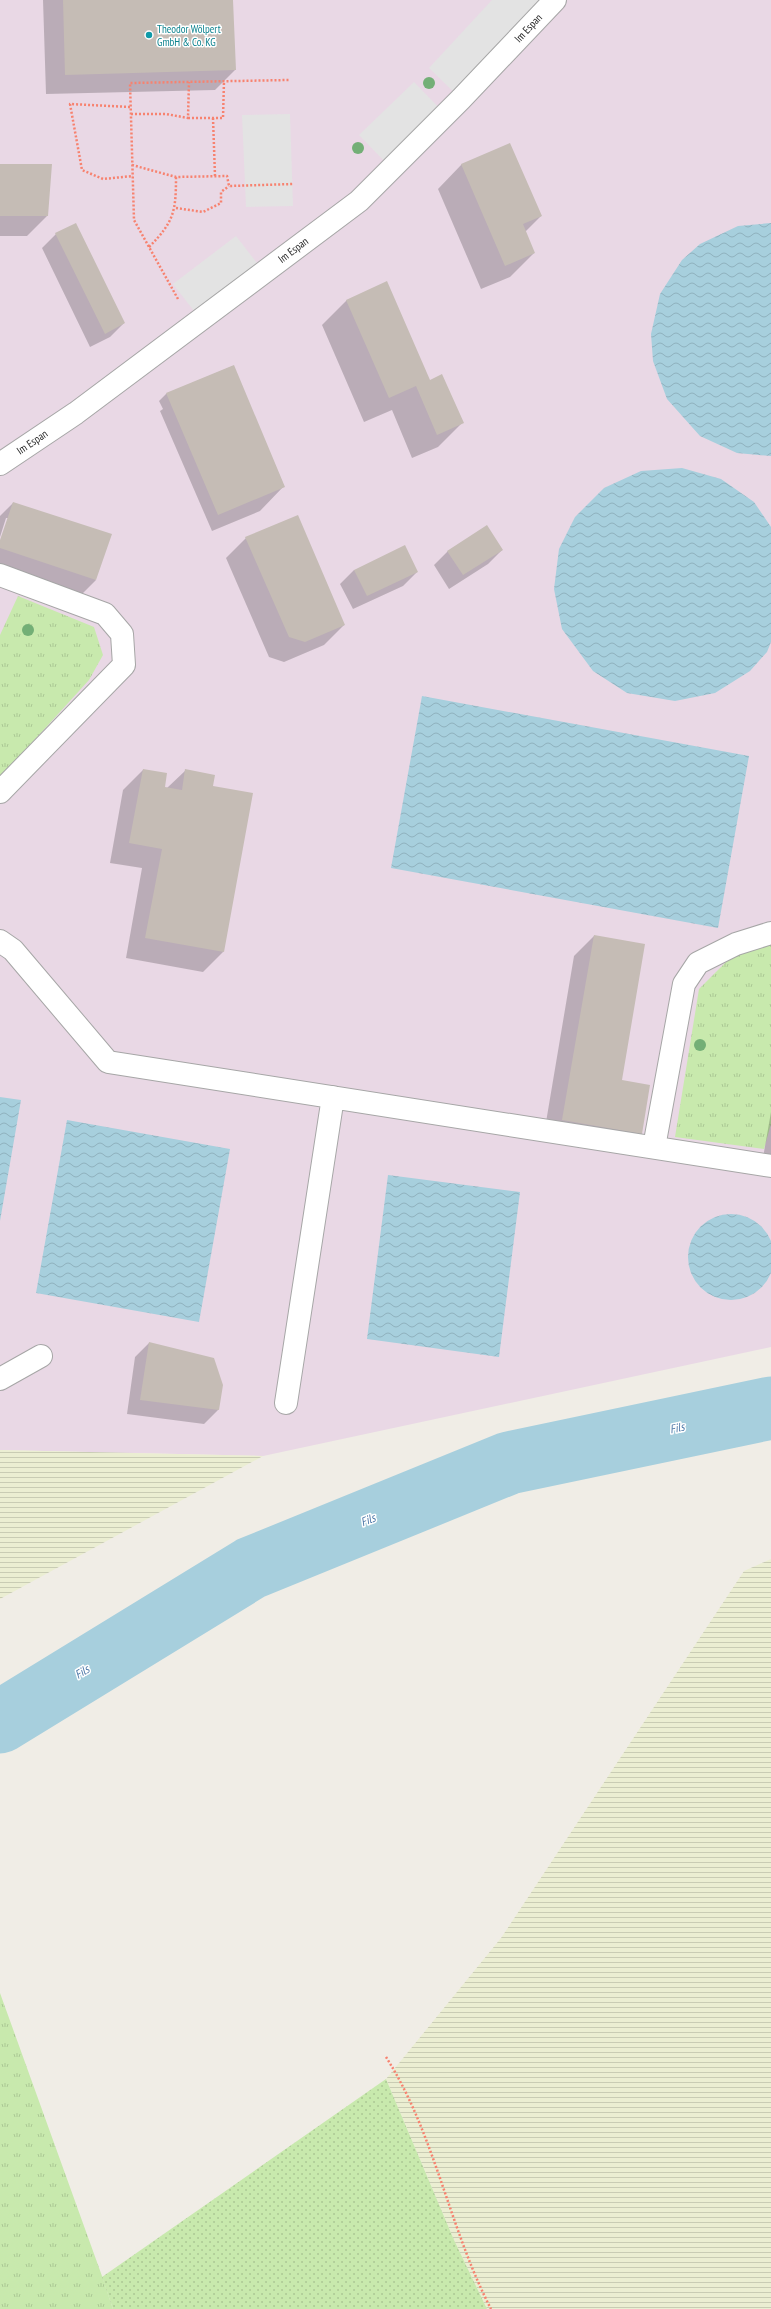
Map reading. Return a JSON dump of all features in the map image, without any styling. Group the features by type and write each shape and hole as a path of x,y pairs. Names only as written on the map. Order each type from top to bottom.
{"street":[{"name":"Im Espan","path":"0,464 76,413 360,201 461,99 554,0"},
{"path":"0,575 105,614 122,634 124,665 0,792"},
{"path":"654,1147 684,984 698,963 736,944 771,933"},
{"path":"4,950 108,1062 771,1166"},
{"path":"286,1403 334,1097"},
{"path":"0,1379 41,1356"}],"path":[{"path":"192,326 134,220 130,83 289,80"},
{"path":"131,114 166,114 188,118 223,118 224,81"},
{"path":"188,118 189,82"},
{"path":"130,107 70,104 82,170 103,179 133,176"},
{"path":"213,118 214,176"},
{"path":"132,166 176,177 227,176 229,186"},
{"path":"149,247 164,232 176,208 176,177"},
{"path":"176,208 203,212 220,203 221,192 229,186 292,184"},
{"path":"386,2057 404,2085 480,2288 491,2309"}],"shaded area":[{"path":"0,0 771,0 771,1347 263,1456 0,1450"},
{"path":"492,0 555,0 461,99 429,68"},
{"path":"414,82 446,115 392,169 359,135"},
{"path":"290,114 293,206 246,207 242,115"},
{"path":"236,236 264,272 201,320 173,284"}],"green space":[{"path":"18,596 94,627 103,655 89,680 0,778 0,635"},
{"path":"771,943 771,1124 764,1149 675,1137 699,989 731,957"},
{"path":"0,1450 263,1456 0,1599"},
{"path":"771,1559 771,2309 487,2309 454,2240 386,2079 501,1938 744,1571"},
{"path":"0,1993 102,2276 113,2309 0,2309"},
{"path":"386,2079 454,2240 487,2309 113,2309 102,2277"}],"water":[{"path":"771,223 771,456 737,453 700,436 667,399 653,361 651,334 660,294 682,260 700,244 738,226"},
{"path":"682,468 721,479 754,502 771,527 771,642 767,652 750,671 715,693 675,701 627,693 593,671 562,629 554,589 559,549 575,517 604,488 641,471"},
{"path":"422,696 749,756 718,928 391,868"},
{"path":"0,1097 21,1100 0,1221"},
{"path":"67,1120 230,1149 199,1322 36,1293"},
{"path":"388,1175 520,1192 499,1357 367,1339"},
{"path":"731,1214 748,1217 762,1226 771,1240 774,1257 771,1274 762,1288 748,1297 731,1300 714,1297 700,1288 691,1274 688,1257 691,1240 700,1226 714,1217"}],"building":[{"name":"Theodor Wölpert GmbH & Co. KG","path":"63,0 233,0 236,70 65,75"},
{"path":"510,143 542,216 523,224 535,253 505,266 461,164"},
{"path":"0,164 52,164 48,216 0,216"},
{"path":"76,223 125,323 105,334 55,233"},
{"path":"387,281 430,380 442,374 464,423 437,435 416,386 389,398 346,300"},
{"path":"234,365 285,487 218,515 166,393"},
{"path":"13,502 112,534 96,580 0,548 0,540"},
{"path":"298,515 345,625 305,642 289,637 245,537"},
{"path":"487,525 503,550 463,575 447,551"},
{"path":"405,545 418,572 367,596 354,570"},
{"path":"143,769 167,773 165,787 182,790 185,769 215,775 213,786 253,793 224,952 145,938 162,849 129,843"},
{"path":"594,935 645,944 622,1080 650,1085 642,1134 562,1120"},
{"path":"149,1342 214,1358 223,1385 219,1410 140,1400"}],"waterway":[{"name":"Fils","path":"0,1722 251,1568 509,1463 771,1408"}],"place":[{"name":"Theodor Wölpert GmbH & Co. KG","path":"149,35"}]}
